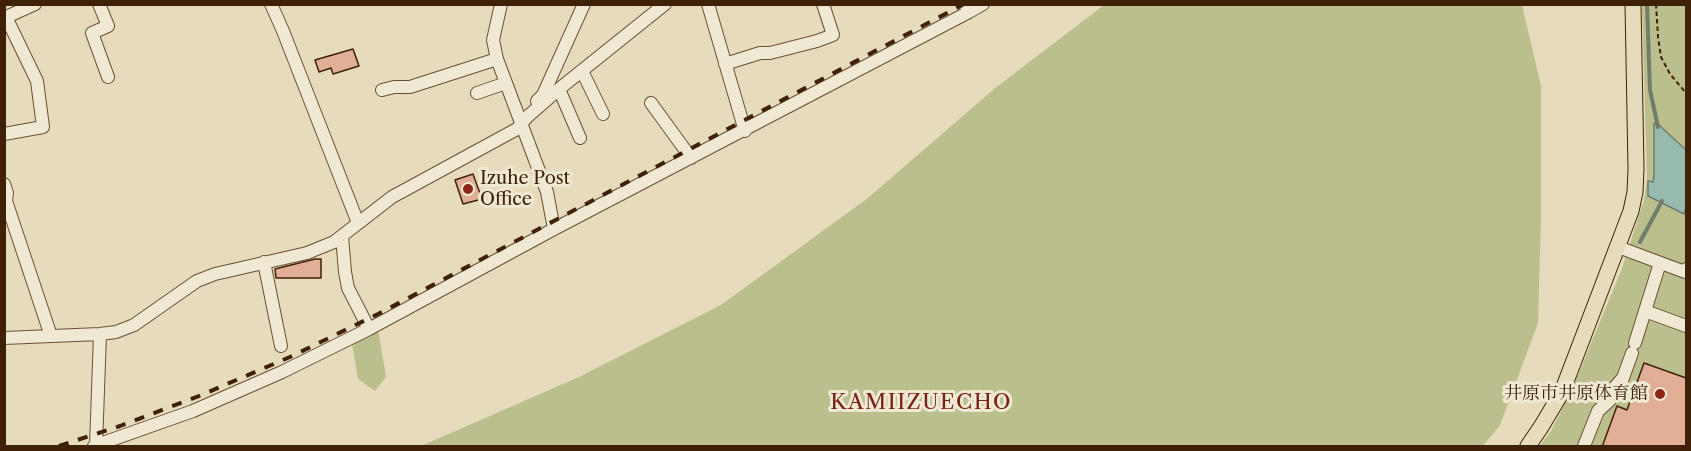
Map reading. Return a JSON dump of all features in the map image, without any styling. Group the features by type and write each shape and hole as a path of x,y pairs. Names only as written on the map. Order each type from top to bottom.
{"main road":[{"path":"1528,447 1562,392 1624,249 1635,192 1636,169 1633,4"}],"street":[{"path":"4,134 43,127 37,81 5,18 35,4"},
{"path":"99,4 108,26 92,33 108,77"},
{"path":"271,4 358,223"},
{"path":"501,4 493,40 497,59 547,192 554,229"},
{"path":"522,123 526,110 543,95 584,4"},
{"path":"4,338 116,332 134,325 190,286 214,274 322,248 342,236 392,197 517,129 559,89 664,4"},
{"path":"708,4 745,130"},
{"path":"725,64 833,35 822,4"},
{"path":"99,334 95,446 193,411 282,372 369,329 554,229 745,130 967,8 983,4"},
{"path":"382,90 410,87 497,59"},
{"path":"582,70 603,114"},
{"path":"477,93 506,83"},
{"path":"559,89 580,138"},
{"path":"651,103 692,158"},
{"path":"4,184 7,193 5,201 51,336"},
{"path":"342,236 348,288 369,329"},
{"path":"1624,249 1685,272 1686,269"},
{"path":"1584,447 1598,411 1610,400 1615,387 1623,378 1646,311 1654,261"},
{"path":"264,262 281,346"},
{"path":"1646,311 1686,326"}],"path":[{"path":"1656,4 1661,57 1670,74 1686,93"}],"green space":[{"path":"1104,5 1522,5 1541,86 1538,323 1500,425 1483,446 421,446 579,377 721,305 868,198 994,89"},
{"path":"1642,5 1686,5 1686,446 1540,446 1551,431 1570,394 1621,271 1644,200 1647,179"},
{"path":"378,329 386,377 375,391 358,379 352,343"}],"water":[{"path":"1654,123 1686,150 1686,208 1684,214 1648,196 1648,181 1653,182 1654,176"}],"building":[{"path":"353,49 359,66 333,74 331,68 319,72 315,60"},
{"path":"473,174 482,199 463,204 455,180"},
{"path":"321,259 321,278 276,278 275,269"},
{"name":"井原市井原体育館","path":"1644,363 1686,378 1686,447 1602,447 1617,406 1627,410"}],"waterway":[{"path":"1647,4 1650,90 1658,127"},
{"path":"1640,242 1662,201"}],"railway":[{"path":"59,446 199,396 290,357 378,314 964,4"}],"place":[{"name":"Izuhe Post Office","path":"468,189"},
{"name":"井原市井原体育館","path":"1660,394"}],"district":[{"name":"KAMIIZUECHO","path":"921,403"}]}
